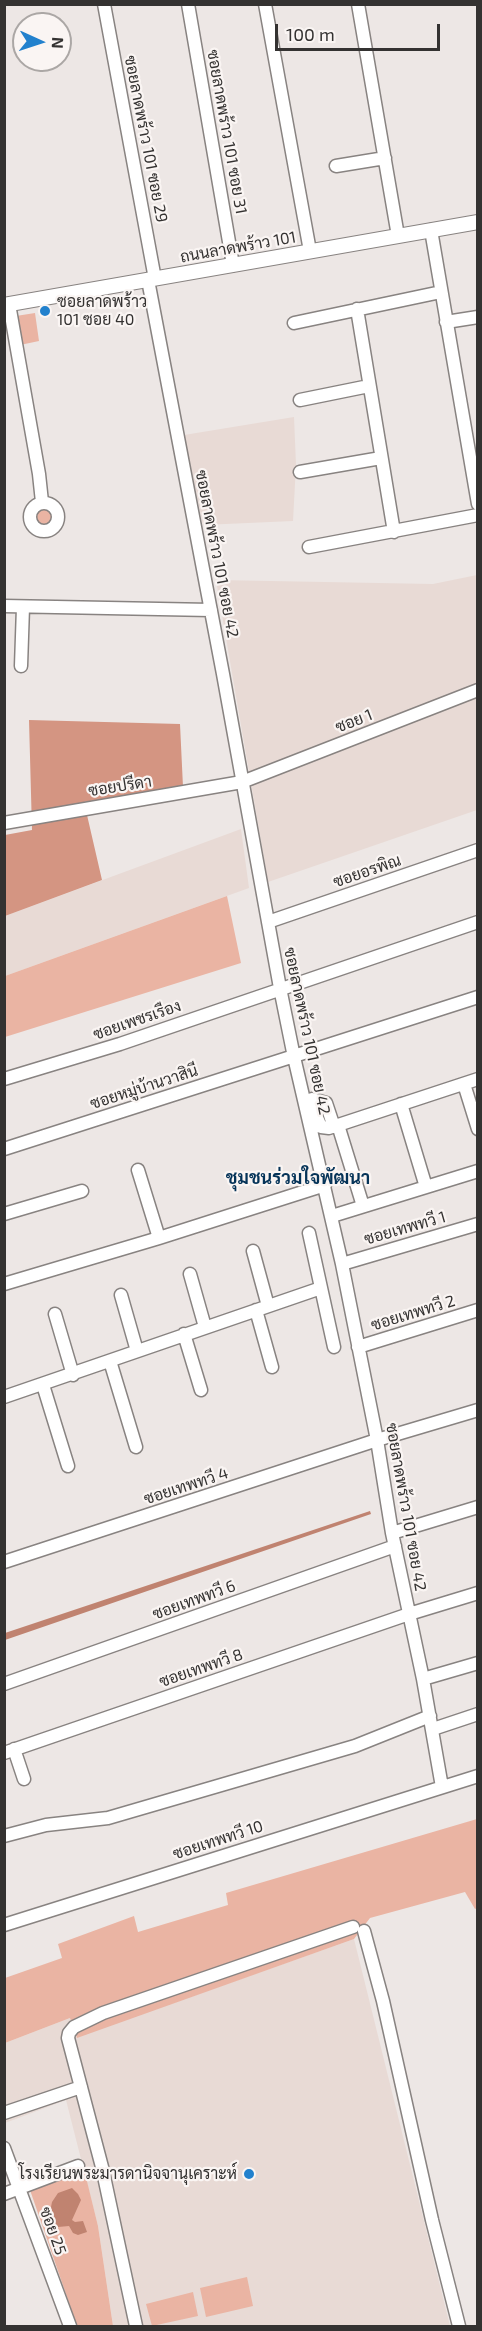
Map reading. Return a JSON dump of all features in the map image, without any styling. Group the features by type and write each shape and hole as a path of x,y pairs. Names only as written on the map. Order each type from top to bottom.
{"street":[{"name":"ซอยลาดพร้าว 101 ซอย 29","path":"104,4 152,279"},
{"name":"ซอยลาดพร้าว 101 ซอย 31","path":"188,4 233,265"},
{"path":"265,4 310,251"},
{"path":"358,4 398,236"},
{"path":"336,166 385,158"},
{"name":"ถนนลาดพร้าว 101","path":"7,305 477,222"},
{"path":"431,230 477,504"},
{"name":"ซอยลาดพร้าว 101 ซอย 42","path":"152,279 280,988 342,1264 377,1440 392,1533 433,1730 442,1787"},
{"path":"294,322 441,292"},
{"path":"7,305 42,502"},
{"path":"357,309 394,532"},
{"path":"446,322 477,317"},
{"path":"300,400 369,386"},
{"path":"300,472 381,458"},
{"path":"309,548 477,516"},
{"path":"4,606 211,610"},
{"path":"21,666 23,607"},
{"name":"ซอย 1","path":"242,782 477,690"},
{"name":"ซอยปรีดา","path":"4,823 242,782"},
{"name":"ซอยอรพิณ","path":"268,922 477,850"},
{"name":"ซอยเพชรเรือง","path":"4,1079 120,1044 477,922"},
{"name":"ซอยหมู่บ้านวาสินี","path":"4,1149 477,997"},
{"path":"306,1107 314,1111 322,1128 336,1126 477,1079"},
{"path":"464,1084 477,1129"},
{"path":"401,1104 426,1187"},
{"path":"336,1126 363,1206"},
{"path":"138,1170 159,1238"},
{"path":"332,1216 477,1171"},
{"path":"4,1284 325,1185"},
{"path":"4,1214 82,1191"},
{"name":"ซอยเทพทวี 1","path":"342,1264 477,1224"},
{"path":"309,1233 334,1347"},
{"path":"254,1251 272,1367"},
{"path":"190,1274 205,1327"},
{"path":"5,1396 73,1375 184,1334 321,1288"},
{"path":"121,1295 137,1351"},
{"name":"ซอยเทพทวี 2","path":"358,1347 477,1310"},
{"path":"55,1314 73,1375"},
{"path":"184,1334 201,1390"},
{"path":"110,1361 136,1447"},
{"path":"43,1385 68,1466"},
{"name":"ซอยเทพทวี 4","path":"4,1562 377,1440 477,1410"},
{"path":"392,1533 477,1507"},
{"name":"ซอยเทพทวี 6","path":"4,1684 395,1546"},
{"name":"ซอยเทพทวี 8","path":"9,1751 409,1614 477,1593"},
{"path":"423,1679 477,1663"},
{"path":"433,1730 477,1714"},
{"path":"4,1836 46,1825 108,1818 355,1746 430,1716"},
{"path":"9,1751 24,1779"},
{"name":"ซอยเทพทวี 10","path":"4,1925 477,1776"},
{"path":"136,2326 102,2167 68,2038 74,2027 103,2013 358,1929 383,2001 432,2220 459,2326"},
{"path":"4,2113 81,2087"},
{"name":"ซอย 25","path":"4,2148 70,2326"},
{"path":"4,2194 78,2166"}],"shaded area":[{"path":"35,313 39,341 20,345 16,316"},
{"path":"294,417 296,465 293,521 203,525 184,435"},
{"path":"44,508 50,511 53,517 50,523 44,526 38,523 35,517 38,511"},
{"path":"477,575 477,810 268,882 216,580 433,584"},
{"path":"29,720 180,724 183,787 84,802 102,880 5,916 5,835 32,830"},
{"path":"241,829 249,888 5,976 5,916"},
{"path":"227,896 241,963 5,1037 5,976"},
{"path":"370,1511 371,1514 5,1640 5,1633"},
{"path":"477,1819 477,1908 475,1909 465,1892 370,1918 354,1939 77,2038 70,2018 5,2043 5,1978 62,1958 58,1944 134,1916 138,1932 228,1905 226,1893"},
{"name":"โรงเรียนพระมารดานิจจานุเคราะห์","path":"354,1939 450,2326 113,2326 98,2226 66,2100 5,2123 5,2043 70,2018 77,2037"},
{"path":"84,2169 98,2226 113,2326 77,2326 30,2190"},
{"path":"72,2188 81,2200 72,2220 83,2221 87,2232 78,2235 73,2233 69,2226 58,2227 52,2220 50,2212 52,2202 58,2193"},
{"path":"247,2277 253,2306 206,2317 200,2288"},
{"path":"193,2292 198,2316 152,2326 146,2304"}],"place":[{"name":"ซอยลาดพร้าว 101 ซอย 40","path":"45,311"},
{"name":"โรงเรียนพระมารดานิจจานุเคราะห์","path":"249,2174"}],"district":[{"name":"ชุมชนร่วมใจพัฒนา","path":"298,1178"}]}
